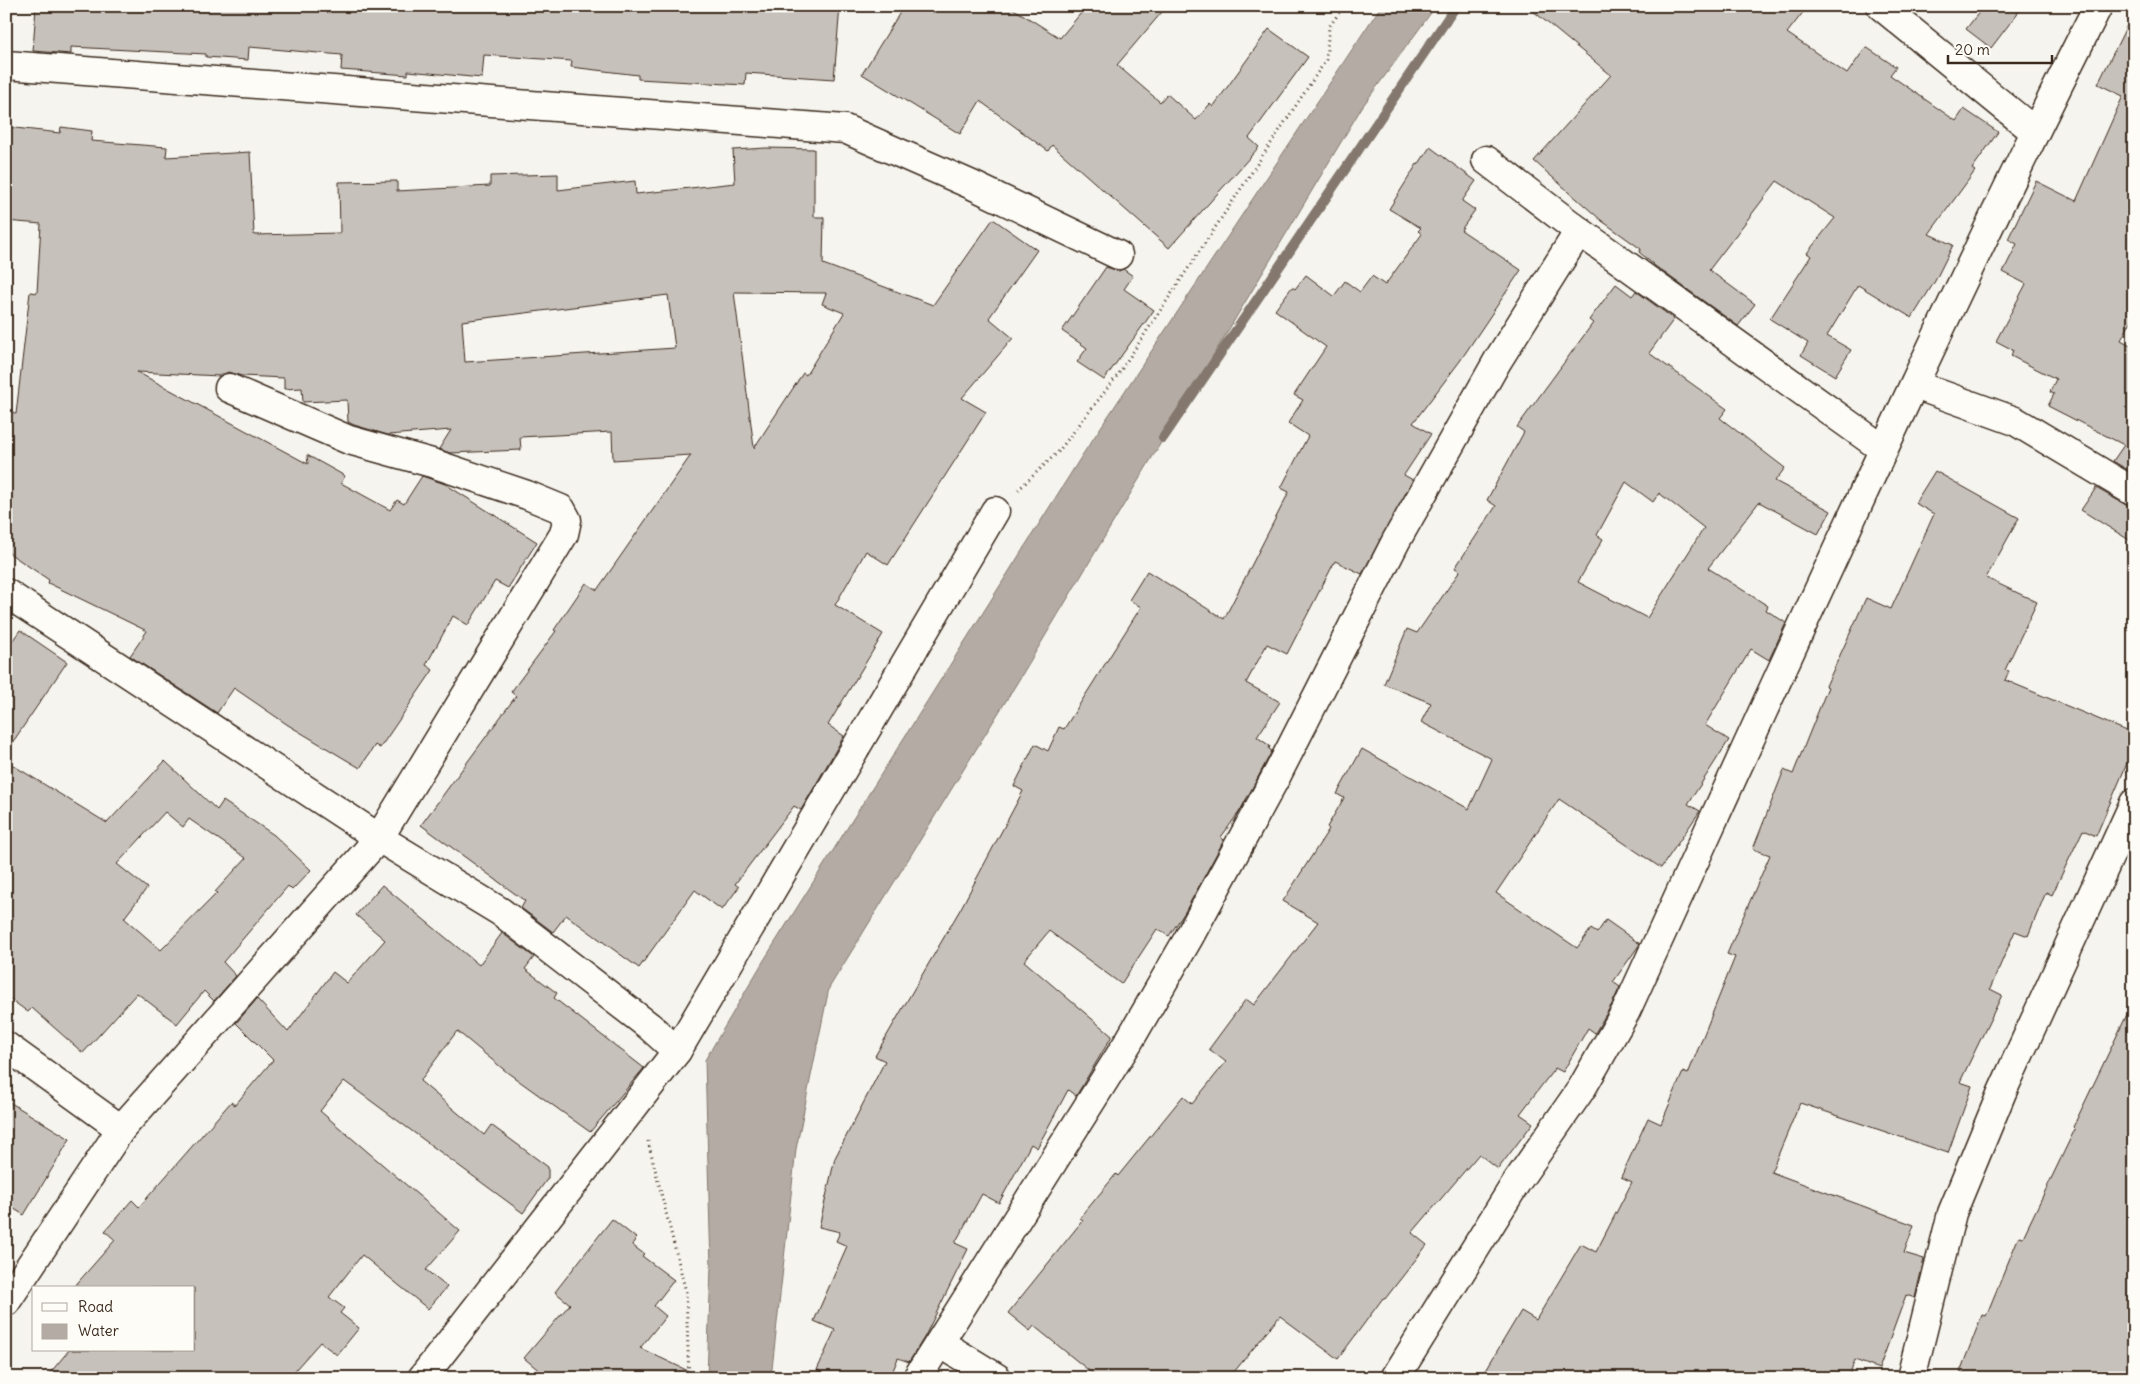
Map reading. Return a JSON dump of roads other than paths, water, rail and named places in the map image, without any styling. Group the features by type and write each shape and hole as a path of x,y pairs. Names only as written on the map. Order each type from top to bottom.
{"street":[{"path":"1881,6 2034,131"},
{"path":"1395,1378 1516,1183 1582,1088 1626,1011 1883,449 2034,131 2098,6"},
{"path":"6,65 845,129 972,185 1118,255"},
{"path":"1486,160 1579,231 1883,449"},
{"path":"917,1378 1124,1049 1159,990 1278,772 1396,541 1498,360 1579,231"},
{"path":"1915,385 2015,421 2134,492"},
{"path":"6,1302 121,1129 379,838 564,534 567,520 561,508 432,463 349,440 229,388"},
{"path":"422,1378 677,1051 995,511"},
{"path":"6,593 379,838 501,912 648,1026 677,1051"},
{"path":"1910,1378 1952,1212 2006,1083 2134,803"},
{"path":"6,1046 121,1129"},
{"path":"940,1343 997,1378"}],"water":[{"path":"1381,6 1436,6 1362,107 1020,678 829,988 796,1149 771,1378 707,1378 711,1266 705,1060 764,960 1083,454"}],"waterway":[{"path":"1163,438 1456,6"}]}
